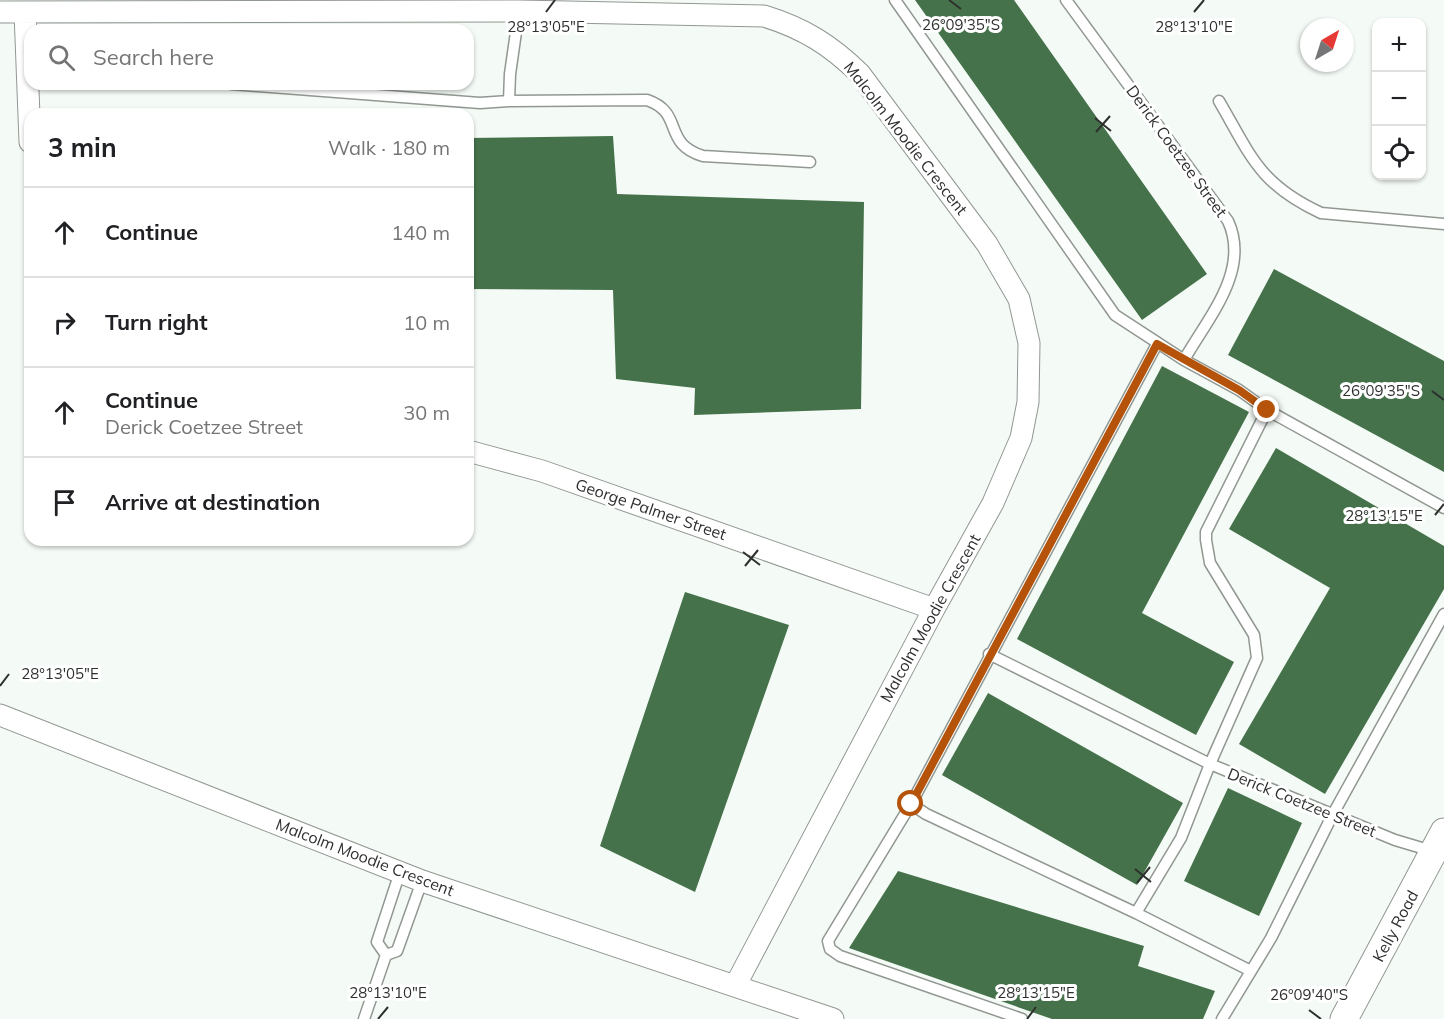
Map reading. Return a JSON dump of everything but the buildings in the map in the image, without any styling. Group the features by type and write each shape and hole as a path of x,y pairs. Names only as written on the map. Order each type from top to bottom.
{"street":[{"name":"Malcolm Moodie Crescent","path":"0,12 519,5 764,16 793,25 837,52 860,74 987,244 1024,314 1030,356 1028,402 1021,438 1011,467 735,986"},
{"path":"25,12 25,24"},
{"path":"28,90 29,108"},
{"name":"George Palmer Street","path":"474,453 542,471 934,609"},
{"name":"Malcolm Moodie Crescent","path":"0,715 422,881 832,1019"},
{"name":"Kelly Road","path":"1344,1019 1441,846"}],"lane":[{"path":"895,0 1115,315 1157,344 1239,390 1267,410 1444,508"},
{"name":"Derick Coetzee Street","path":"1066,0 1222,213 1233,233 1234,258 1228,284 1184,360"},
{"path":"509,101 510,74 519,5"},
{"path":"310,90 480,103 647,100 659,104 669,115 679,143 690,152 703,156 810,162"},
{"path":"1219,101 1257,167 1269,182 1304,205 1321,213 1444,224"},
{"path":"1022,1019 840,956 830,949 828,941 911,804 989,654 1157,344"},
{"name":"Derick Coetzee Street","path":"1267,410 1206,532 1210,563 1246,620 1257,649 1257,658 1210,764 1395,840 1441,846"},
{"path":"1222,1019 1271,938 1333,814 1444,614"},
{"path":"989,654 1210,764 1181,838 1136,913"},
{"path":"911,804 926,814 1136,913 1251,971"},
{"path":"386,955 377,942 400,872"},
{"path":"386,955 397,951 422,881"},
{"path":"364,1019 386,955"}],"route":[{"path":"911,804 989,654 1157,344 1239,390 1267,410"}]}
